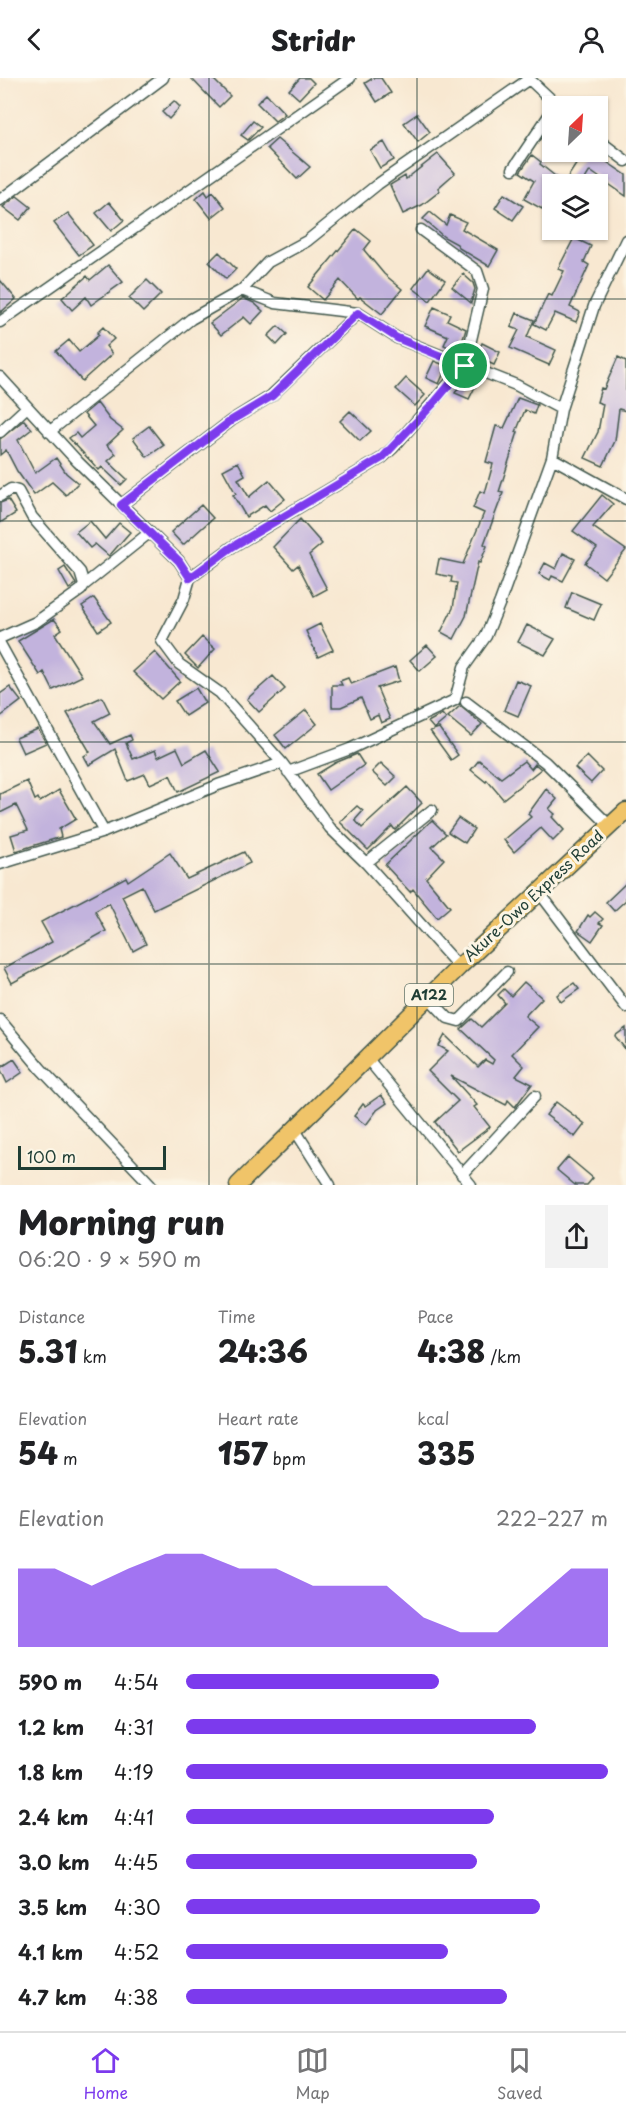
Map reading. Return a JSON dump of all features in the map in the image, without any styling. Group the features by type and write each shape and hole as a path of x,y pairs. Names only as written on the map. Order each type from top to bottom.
{"highway":[{"name":"Akure-Owo Express Road","path":"238,1185 459,967 626,811"}],"street":[{"path":"0,200 164,78"},
{"path":"0,322 350,78"},
{"path":"49,432 191,319 242,290 268,262 307,241 378,184 529,79 545,96"},
{"path":"513,169 542,126"},
{"path":"608,147 626,161"},
{"path":"421,230 477,271 483,280 483,289 465,366 382,458 232,547 190,578 184,599 162,641 179,664 220,693 285,768 330,828 366,863 459,967"},
{"path":"0,864 104,832 218,785 350,749 455,700 464,667 486,636 500,602 552,458 561,409 594,306 626,240"},
{"path":"242,290 275,303 358,313 397,338 516,385 561,409"},
{"path":"121,505 232,420 272,396 358,313"},
{"path":"0,377 49,432 179,561 190,578"},
{"path":"0,432 27,407"},
{"path":"552,458 626,499"},
{"path":"0,496 11,489 18,491 32,517 80,572 84,585"},
{"path":"0,638 36,622 81,590 84,585 149,533"},
{"path":"0,644 104,832"},
{"path":"466,702 545,762 610,826"},
{"path":"366,863 432,810"},
{"path":"539,892 626,1007"},
{"path":"428,997 448,1018 459,1021 507,972"},
{"path":"0,1020 41,1069 151,1185"},
{"path":"367,1058 471,1185"},
{"path":"462,1175 535,1096"},
{"path":"295,1130 330,1185"}],"building":[{"path":"191,78 212,78 230,96 219,107"},
{"path":"300,78 309,78 314,83 299,99 289,90"},
{"path":"373,78 381,78 391,93 377,102 365,83"},
{"path":"266,94 285,114 275,121 257,103"},
{"path":"174,101 180,107 169,119 162,112"},
{"path":"417,114 430,132 418,142 404,123"},
{"path":"253,121 261,127 248,140 241,135"},
{"path":"277,139 310,167 297,179 267,148"},
{"path":"384,142 394,160 380,168 370,150"},
{"path":"438,154 455,173 438,188 440,191 422,205 403,214 390,185 405,176 406,179"},
{"path":"532,155 541,162 540,164 553,174 542,174 542,209 524,199 534,181 520,172"},
{"path":"578,162 607,162 626,175 626,196 608,184 608,174 594,174 590,171 588,174 570,174"},
{"path":"205,191 208,196 213,192 225,207 211,218 196,199"},
{"path":"504,194 523,206 513,220 495,208"},
{"path":"17,196 31,207 20,220 3,207"},
{"path":"109,202 124,220 111,231 96,213"},
{"path":"430,212 446,225 450,215 466,222 462,229 498,250 489,266 459,248 457,244 444,237 423,219"},
{"path":"68,213 93,245 79,255 54,223"},
{"path":"356,229 371,241 364,250 384,274 402,289 382,314 360,297 358,299 340,280 323,300 308,287"},
{"path":"573,240 591,246 584,262 589,265 570,307 580,312 576,322 555,313 546,330 534,324 548,294 552,296 564,271 558,269"},
{"path":"219,252 236,269 226,279 209,262"},
{"path":"108,265 123,282 91,305 86,297 72,310 62,298 87,276 90,280"},
{"path":"428,268 445,280 430,301 413,288"},
{"path":"463,274 473,283 475,289 471,303 452,287"},
{"path":"0,280 16,299 0,313"},
{"path":"147,280 161,294 143,312 129,298"},
{"path":"243,298 254,303 263,311 251,324 244,317 221,335 210,323"},
{"path":"434,307 450,314 447,320 466,329 459,352 444,345 448,336 425,326"},
{"path":"517,313 534,320 527,337 556,350 549,365 510,348 519,330 511,327"},
{"path":"278,326 287,334 277,345 268,336"},
{"path":"103,327 114,339 106,346 112,354 82,381 56,351 69,340 79,352 99,335 97,333"},
{"path":"482,343 500,352 494,365 476,357"},
{"path":"618,357 626,361 626,411 619,409 615,441 603,466 585,458 598,432 603,404 597,402 601,388 604,389"},
{"path":"434,361 447,366 439,384 426,378"},
{"path":"467,374 479,379 469,399 455,393"},
{"path":"406,378 425,395 415,406 396,389"},
{"path":"518,398 537,405 534,414 525,410 516,432 518,432 499,492 503,493 484,544 487,546 480,563 478,562 466,616 454,639 441,632 453,608 457,583 451,582 452,577 436,574 439,559 463,564 484,513 473,508 480,491 485,493 493,464 486,462 496,426 504,428"},
{"path":"97,403 110,420 123,430 107,445 116,454 108,461 127,479 121,485 102,467 99,470 69,438 76,433 80,438 94,426 84,414"},
{"path":"350,411 371,431 360,441 340,421"},
{"path":"24,420 32,429 18,440 35,473 56,458 66,473 78,483 66,495 52,482 34,495 6,450 0,455 0,439"},
{"path":"149,426 164,445 147,457 133,438"},
{"path":"238,462 245,475 238,479 249,497 269,480 285,499 270,511 265,505 246,517 233,495 236,494 223,470"},
{"path":"602,495 613,504 593,527 626,550 604,578 585,563 597,548 573,531"},
{"path":"8,500 16,513 0,523 0,503"},
{"path":"201,505 213,518 183,545 171,532"},
{"path":"300,519 322,544 309,555 327,589 314,596 298,565 293,569 273,547"},
{"path":"90,521 105,539 119,523 130,532 109,556 95,544 90,548 76,532"},
{"path":"563,553 575,559 563,581 552,576 550,580 539,574 545,563 556,569"},
{"path":"65,567 76,584 69,589 59,571"},
{"path":"572,592 601,604 594,620 566,608"},
{"path":"94,598 111,622 98,631 82,606"},
{"path":"54,619 62,629 55,634 82,676 53,690 44,672 40,675 18,641"},
{"path":"320,624 333,650 318,657 306,631"},
{"path":"527,625 555,639 545,655 518,642"},
{"path":"202,637 215,649 198,668 185,655"},
{"path":"427,645 437,656 420,671 410,660"},
{"path":"155,652 180,681 161,699 133,672"},
{"path":"395,667 399,681 377,688 390,719 381,723 378,715 370,719 361,698 341,707 332,707 332,685 342,685 340,681 348,678 351,684"},
{"path":"273,676 285,689 259,712 247,699"},
{"path":"516,680 531,686 518,716 504,710"},
{"path":"10,687 21,701 0,717 0,694"},
{"path":"196,688 205,703 185,716 175,701"},
{"path":"102,697 110,713 94,721 110,744 130,735 132,740 126,743 133,759 155,750 158,757 177,748 184,763 206,750 220,772 178,792 170,775 150,784 145,774 128,781 115,749 89,765 84,756 90,752 67,713"},
{"path":"460,706 482,724 471,736 448,717"},
{"path":"306,710 317,724 286,749 275,735"},
{"path":"442,714 446,719 434,729 428,722"},
{"path":"439,728 458,755 451,760 430,731"},
{"path":"38,729 46,743 23,753 16,738"},
{"path":"357,754 364,765 328,790 317,774"},
{"path":"587,756 602,771 591,783 575,768"},
{"path":"479,760 501,778 524,761 531,769 535,764 541,769 503,799 487,780 486,782 471,770"},
{"path":"381,763 396,777 387,786 372,772"},
{"path":"27,781 35,800 38,798 40,802 59,790 76,819 59,829 61,837 16,851 11,835 28,830 16,805 0,813 0,794"},
{"path":"407,787 422,803 395,830 392,826 368,850 340,822 357,806 363,811 355,820 362,828"},
{"path":"546,789 557,799 549,809 555,814 552,817 564,830 553,841 541,828 514,852 504,840 531,817 528,814"},
{"path":"458,818 474,829 465,843 448,832"},
{"path":"432,820 446,834 432,847 444,859 426,878 450,907 437,918 413,889 410,892 385,865"},
{"path":"244,852 250,863 154,910 142,886 122,896 146,944 133,951 109,903 95,911 106,931 12,983 4,968 52,942 41,922 126,877 128,881 170,853 187,879"},
{"path":"626,883 626,900 614,911 606,902"},
{"path":"595,912 603,919 599,923 603,925 592,941 578,931 588,915 590,917"},
{"path":"524,982 542,998 525,1016 538,1027 512,1054 524,1066 516,1076 532,1084 515,1107 508,1100 506,1105 451,1076 477,1105 474,1107 490,1127 458,1151 435,1122 458,1101 428,1071 448,1051 439,1046 445,1035 478,1067 485,1060 492,1064 494,1060 461,1029 472,1019 481,1027 505,1003 498,995 504,989 511,996"},
{"path":"574,983 579,989 561,1002 557,995"},
{"path":"626,1028 626,1050 615,1036"},
{"path":"14,1059 23,1072 7,1083 0,1068"},
{"path":"381,1095 387,1103 377,1110 366,1125 354,1116 363,1104 365,1106"},
{"path":"556,1102 585,1124 575,1137 546,1115"},
{"path":"568,1157 593,1178 587,1185 575,1185 557,1170"}],"route":[{"path":"358,313 397,338 465,366 382,458 232,547 190,578 179,561 121,505 232,420 272,396 358,313"}]}
